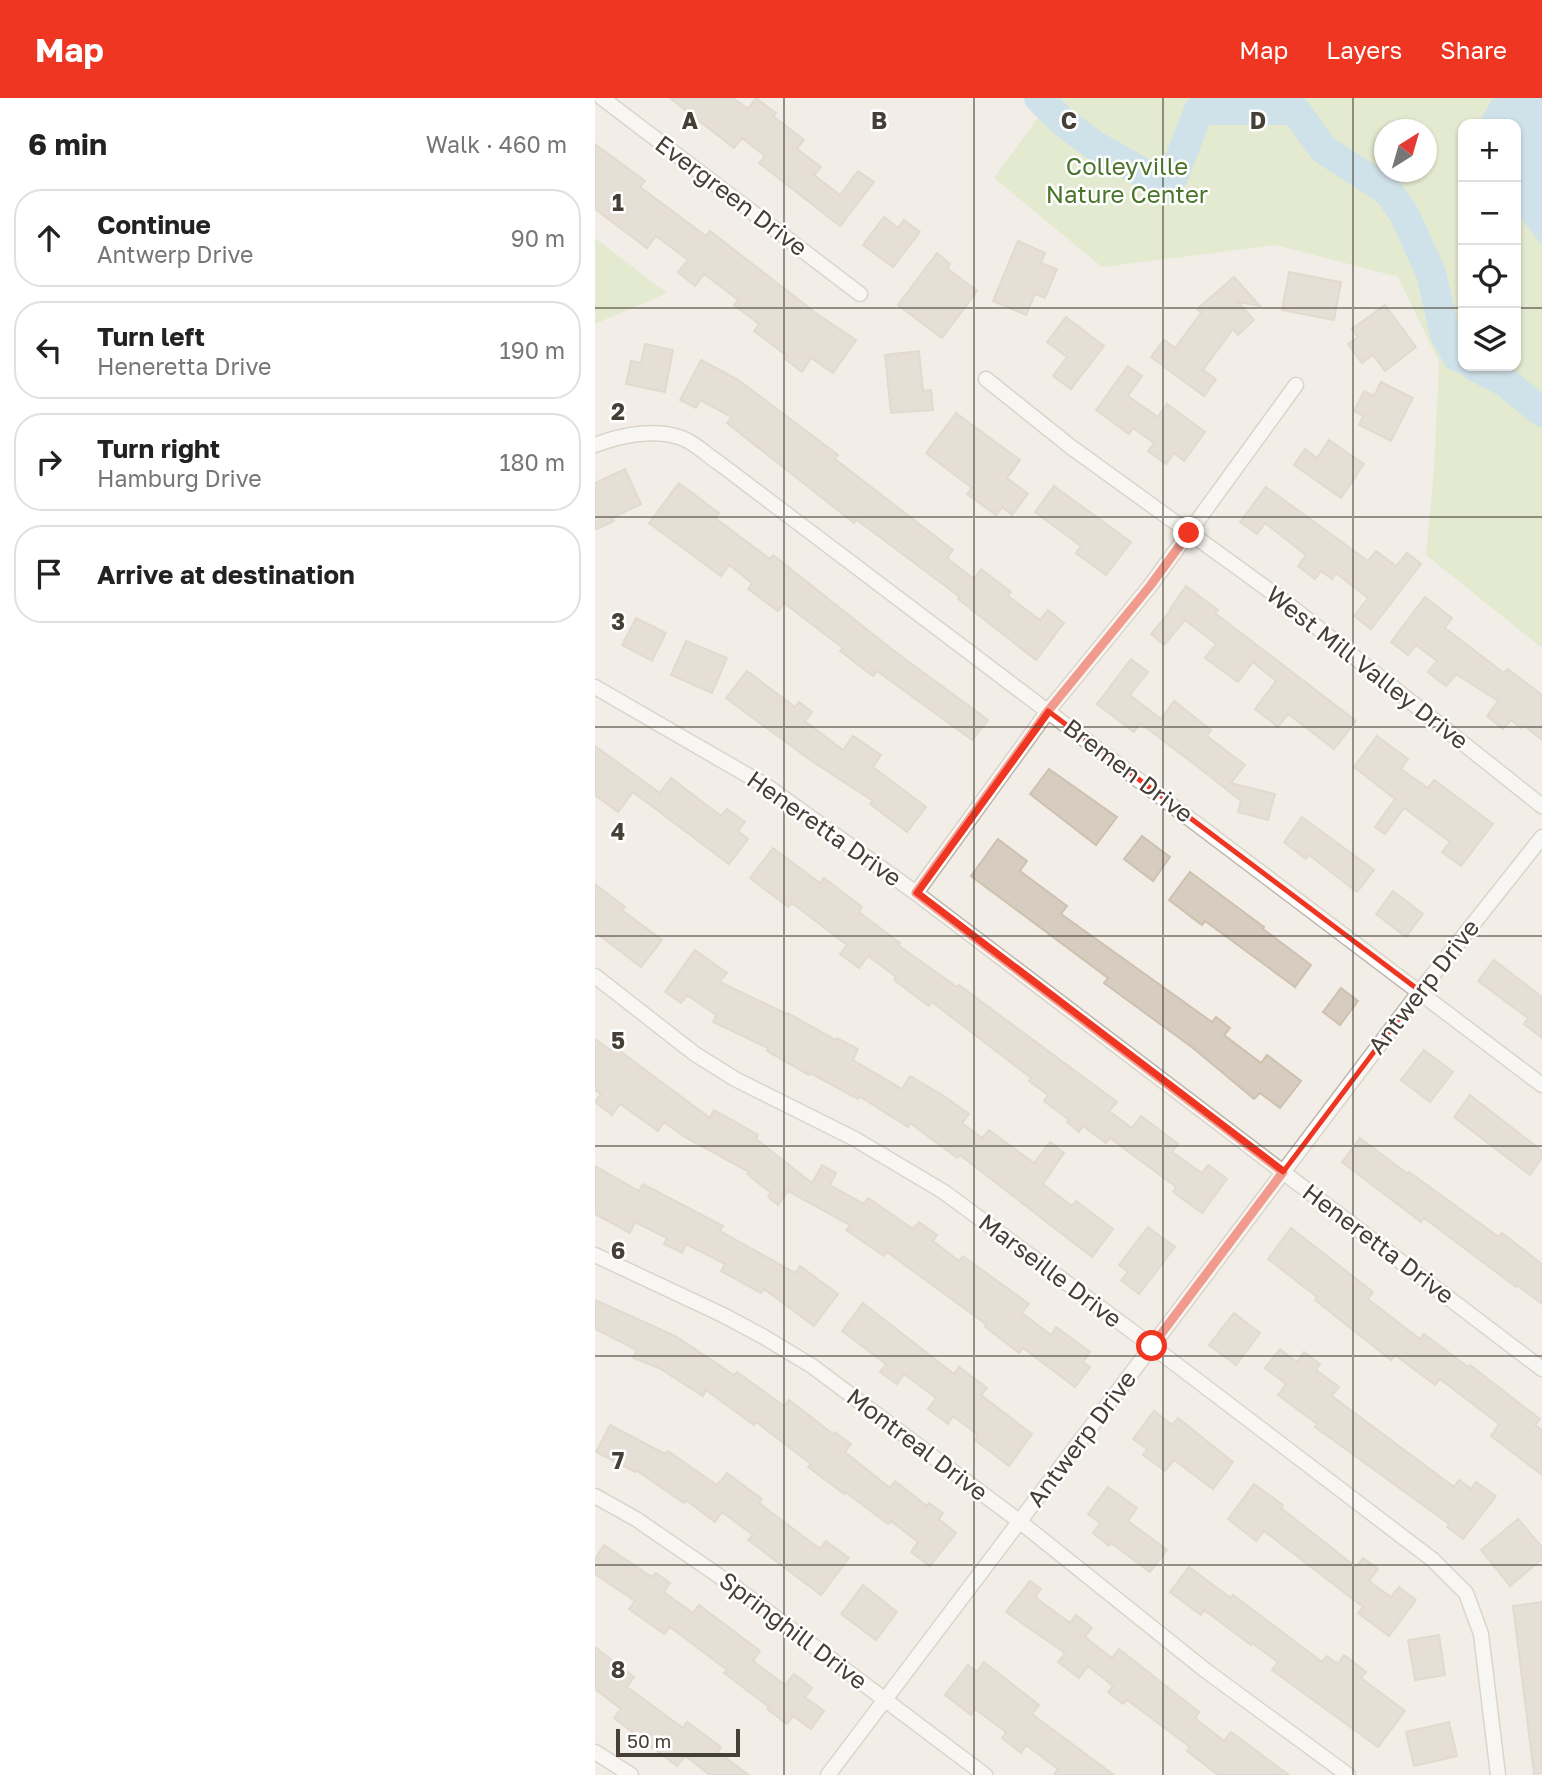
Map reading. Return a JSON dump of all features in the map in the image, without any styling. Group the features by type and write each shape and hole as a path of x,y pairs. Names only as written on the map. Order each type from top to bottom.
{"street":[{"name":"Evergreen Drive","path":"602,98 860,294"},
{"name":"West Mill Valley Drive","path":"986,379 1071,447 1294,610 1542,806"},
{"path":"916,893 1048,711 1150,586 1296,385"},
{"name":"Bremen Drive","path":"595,445 612,439 655,433 683,438 1542,1084"},
{"name":"Heneretta Drive","path":"595,687 768,787 916,893 1542,1369"},
{"name":"Antwerp Drive","path":"828,1775 1420,991 1542,837"},
{"name":"Marseille Drive","path":"595,975 695,1054 735,1079 855,1139 944,1192 1433,1560 1466,1593 1481,1634 1498,1775"},
{"name":"Montreal Drive","path":"595,1255 764,1337 812,1366 1019,1521 1205,1670 1348,1775"},
{"name":"Springhill Drive","path":"595,1496 636,1519 735,1587 985,1775"},
{"path":"595,1752 631,1775"}],"highlighted area":[{"path":"1048,711 1420,991 1283,1172 916,893"}],"green space":[{"name":"Colleyville Nature Center","path":"1052,98 1542,98 1542,648 1426,555 1434,470 1439,362 1398,277 1276,245 1102,267 994,178"},
{"path":"595,238 667,293 595,324"}],"water":[{"path":"1493,98 1542,98 1542,245 1521,218 1521,119 1481,119"}],"building":[{"path":"670,98 733,98 748,109 756,98 776,113 773,116 804,140 797,149 821,167 814,175 840,195 858,171 874,182 840,226 759,163 765,156 742,138 734,148"},
{"path":"595,144 645,181 640,187 706,236 710,231 817,314 856,340 833,373 811,358 802,372 785,359 787,356 754,331 759,324 734,305 738,300 704,274 695,286 678,272 688,260 656,236 647,248 595,209"},
{"path":"884,217 898,228 904,220 920,232 893,267 863,245"},
{"path":"1018,241 1045,253 1041,263 1057,269 1045,298 1035,294 1026,315 993,301"},
{"path":"937,253 950,264 947,268 977,291 942,338 898,305"},
{"path":"1289,272 1341,282 1334,320 1282,310"},
{"path":"1234,277 1260,306 1238,302 1254,320 1238,335 1233,329 1203,370 1216,379 1204,396 1151,357 1164,340 1175,348 1201,313 1197,309"},
{"path":"1385,305 1416,347 1385,371 1373,355 1362,363 1348,344 1358,337 1352,329"},
{"path":"1066,317 1104,346 1071,389 1053,376 1067,357 1047,342"},
{"path":"645,344 673,350 665,392 626,384 631,361 641,363"},
{"path":"919,351 923,391 931,390 933,410 891,413 885,355"},
{"path":"701,360 737,379 838,455 835,459 953,550 947,558 974,579 981,569 1011,592 1008,596 1040,620 1048,610 1064,623 1036,660 958,599 960,597 857,520 854,523 727,423 732,417 700,400 696,408 680,400"},
{"path":"1128,366 1142,376 1128,396 1158,417 1167,404 1205,432 1184,461 1174,453 1166,464 1148,451 1154,443 1133,428 1129,434 1096,410"},
{"path":"1381,382 1413,398 1391,441 1359,425 1363,416 1354,411 1364,391 1374,396"},
{"path":"956,413 1020,460 1007,478 1028,494 1012,515 1002,507 996,515 967,494 972,488 926,453"},
{"path":"1329,440 1364,464 1341,498 1294,465 1305,449 1317,458"},
{"path":"625,469 641,504 595,530 595,483"},
{"path":"679,483 719,513 715,518 770,559 773,555 893,650 988,720 972,740 877,671 873,676 840,651 843,648 784,603 778,611 748,589 752,583 729,565 721,576 649,523"},
{"path":"1054,486 1131,542 1106,575 1076,553 1081,546 1035,512"},
{"path":"1266,487 1368,561 1376,551 1396,566 1407,553 1421,564 1371,629 1354,616 1368,598 1336,573 1332,579 1321,571 1315,579 1298,566 1306,555 1265,523 1257,534 1240,522"},
{"path":"1186,586 1218,610 1215,613 1356,721 1334,749 1288,714 1278,727 1255,709 1276,681 1253,662 1238,682 1205,658 1216,644 1185,620 1164,645 1151,634"},
{"path":"1425,597 1452,618 1445,628 1504,673 1508,669 1542,695 1542,740 1523,725 1521,728 1511,720 1503,729 1487,716 1498,701 1456,674 1446,686 1428,672 1437,661 1416,645 1408,655 1391,642"},
{"path":"636,618 666,633 652,661 622,645"},
{"path":"686,641 727,658 712,693 671,675"},
{"path":"1131,659 1148,672 1130,695 1161,719 1174,701 1211,730 1207,736 1245,765 1231,783 1275,794 1268,820 1238,812 1241,801 1198,767 1140,723 1134,732 1097,704"},
{"path":"747,671 795,707 799,702 812,712 805,721 843,750 853,736 881,755 873,767 926,807 907,832 870,804 873,801 813,762 726,698"},
{"path":"1377,736 1408,759 1401,769 1428,788 1434,780 1493,824 1461,866 1442,852 1450,842 1404,808 1385,834 1375,827 1395,799 1354,767"},
{"path":"595,746 660,793 671,778 721,816 727,809 745,822 738,831 748,839 729,864 633,792 618,812 595,795"},
{"path":"1049,769 1117,817 1096,845 1030,794"},
{"path":"1302,817 1374,870 1357,892 1309,855 1306,859 1284,842"},
{"path":"1142,836 1170,857 1153,881 1124,859"},
{"path":"998,839 1027,861 1020,871 1067,906 1061,914 1212,1022 1216,1017 1230,1028 1224,1035 1261,1063 1267,1055 1301,1081 1280,1108 1260,1093 1254,1099 1193,1048 1104,983 1108,978 971,876"},
{"path":"773,848 820,883 824,878 862,907 859,912 900,943 898,945 957,987 959,985 1117,1102 1109,1111 1132,1128 1141,1116 1178,1144 1172,1152 1202,1173 1208,1165 1227,1179 1202,1213 1173,1192 1176,1187 1110,1138 1106,1143 1083,1126 1079,1132 1067,1122 1069,1120 1044,1101 1048,1095 1029,1081 1031,1078 932,1002 929,1006 868,956 859,968 840,954 847,945 792,903 788,907 750,878"},
{"path":"1190,872 1311,965 1295,987 1205,921 1202,925 1169,900"},
{"path":"595,884 625,907 622,910 662,940 641,967 595,932"},
{"path":"1393,891 1423,914 1406,937 1376,914"},
{"path":"695,950 727,973 720,982 858,1049 853,1060 902,1089 910,1076 944,1096 969,1114 962,1123 982,1138 989,1130 1034,1163 1050,1142 1064,1153 1043,1184 1072,1206 1076,1201 1113,1229 1092,1257 960,1155 957,1158 910,1123 908,1127 859,1096 858,1099 810,1073 809,1075 767,1051 768,1048 713,1022 716,1015 687,995 681,1003 665,992"},
{"path":"1494,960 1542,997 1542,1038 1524,1024 1528,1018 1478,981"},
{"path":"1341,988 1358,1001 1340,1025 1323,1012"},
{"path":"595,1039 610,1050 613,1046 710,1118 714,1110 758,1135 756,1139 812,1183 822,1165 836,1173 830,1185 864,1204 868,1198 913,1229 919,1222 937,1235 933,1241 959,1261 963,1256 1029,1304 1022,1313 1051,1335 1056,1327 1090,1352 1083,1362 1090,1367 1075,1387 1023,1348 1019,1353 985,1327 987,1325 887,1252 884,1256 846,1230 850,1225 788,1191 778,1205 768,1197 771,1193 747,1174 749,1172 683,1136 664,1122 658,1131 620,1104 612,1115 595,1102 601,1094 595,1090"},
{"path":"1424,1050 1453,1072 1430,1102 1401,1080"},
{"path":"1470,1095 1542,1151 1542,1158 1530,1175 1454,1117"},
{"path":"1360,1138 1499,1237 1502,1233 1542,1264 1542,1304 1424,1218 1421,1222 1342,1162"},
{"path":"595,1166 639,1191 643,1184 723,1226 720,1231 795,1273 800,1266 838,1294 814,1326 764,1289 761,1293 721,1271 725,1264 686,1244 682,1253 664,1244 667,1238 635,1222 630,1233 595,1214"},
{"path":"1148,1227 1175,1247 1139,1294 1121,1280 1128,1272 1119,1265"},
{"path":"1291,1228 1373,1292 1368,1299 1420,1339 1424,1334 1468,1367 1470,1365 1540,1419 1535,1425 1542,1430 1542,1475 1491,1436 1499,1424 1440,1379 1435,1385 1395,1355 1391,1360 1268,1259"},
{"path":"595,1300 675,1336 734,1375 737,1372 784,1406 789,1400 833,1434 835,1432 851,1444 845,1452 890,1488 895,1481 927,1506 929,1503 943,1513 939,1519 956,1533 930,1566 911,1552 918,1542 891,1521 888,1524 845,1492 844,1494 808,1467 811,1464 756,1422 754,1425 706,1390 703,1396 659,1368 633,1358 637,1350 595,1329"},
{"path":"863,1303 954,1374 959,1367 987,1388 981,1395 1032,1434 1009,1466 975,1440 978,1435 953,1416 948,1424 928,1409 936,1398 904,1374 897,1384 880,1372 886,1364 842,1331"},
{"path":"1234,1313 1260,1333 1236,1365 1209,1345"},
{"path":"1280,1349 1297,1362 1304,1352 1320,1364 1316,1370 1339,1387 1332,1396 1454,1487 1459,1480 1471,1489 1476,1482 1496,1496 1463,1539 1447,1527 1449,1524 1315,1427 1317,1424 1278,1395 1286,1384 1265,1368"},
{"path":"1154,1411 1172,1425 1178,1418 1233,1462 1213,1489 1174,1460 1165,1471 1143,1455 1147,1449 1133,1439"},
{"path":"610,1425 665,1454 668,1451 717,1485 727,1473 762,1499 759,1503 820,1549 826,1541 849,1558 821,1595 748,1540 753,1535 722,1512 715,1522 686,1500 684,1503 636,1470 635,1472 596,1452"},
{"path":"1254,1484 1356,1567 1363,1558 1378,1569 1369,1581 1391,1597 1399,1587 1416,1600 1389,1636 1358,1613 1363,1607 1264,1531 1256,1541 1228,1519"},
{"path":"1108,1487 1137,1508 1128,1521 1167,1550 1150,1572 1093,1533 1100,1523 1088,1514"},
{"path":"1518,1519 1542,1547 1542,1559 1510,1586 1481,1550"},
{"path":"604,1545 652,1577 656,1573 670,1583 664,1592 693,1613 699,1605 760,1651 753,1661 785,1685 794,1674 812,1688 805,1697 824,1711 811,1729 793,1716 787,1724 724,1673 727,1670 670,1627 664,1634 629,1609 635,1601 595,1574 595,1559"},
{"path":"1189,1567 1231,1598 1233,1595 1322,1662 1327,1656 1338,1664 1344,1655 1366,1672 1361,1678 1405,1711 1378,1747 1272,1670 1278,1662 1204,1610 1201,1615 1170,1592"},
{"path":"1030,1581 1041,1589 1035,1597 1070,1623 1076,1615 1092,1628 1085,1637 1112,1658 1119,1649 1199,1712 1195,1718 1224,1741 1231,1732 1289,1775 1218,1775 1187,1751 1190,1747 1127,1700 1123,1704 1108,1692 1113,1686 1088,1666 1079,1678 1058,1662 1065,1653 1006,1612"},
{"path":"863,1585 897,1612 876,1640 841,1614"},
{"path":"1542,1602 1542,1773 1534,1774 1513,1606"},
{"path":"1439,1635 1445,1675 1415,1680 1408,1640"},
{"path":"595,1647 634,1677 627,1687 683,1728 687,1722 721,1747 718,1752 749,1775 710,1775 685,1756 677,1766 614,1718 621,1709 595,1689"},
{"path":"984,1662 1039,1705 1032,1714 1114,1775 1054,1775 1058,1769 1026,1745 1021,1753 1002,1738 1006,1732 975,1709 971,1715 945,1695 968,1665 977,1672"},
{"path":"1449,1722 1457,1756 1414,1766 1406,1732"}],"waterway":[{"path":"1039,98 1062,121 1094,145 1161,183 1173,177 1199,110 1295,110 1323,149 1388,191 1404,214 1431,273 1445,334 1458,356"},
{"path":"1484,371 1504,381 1542,412"}],"route":[{"path":"1152,1346 1283,1172 916,893 1048,711 1150,586 1189,533"}]}
